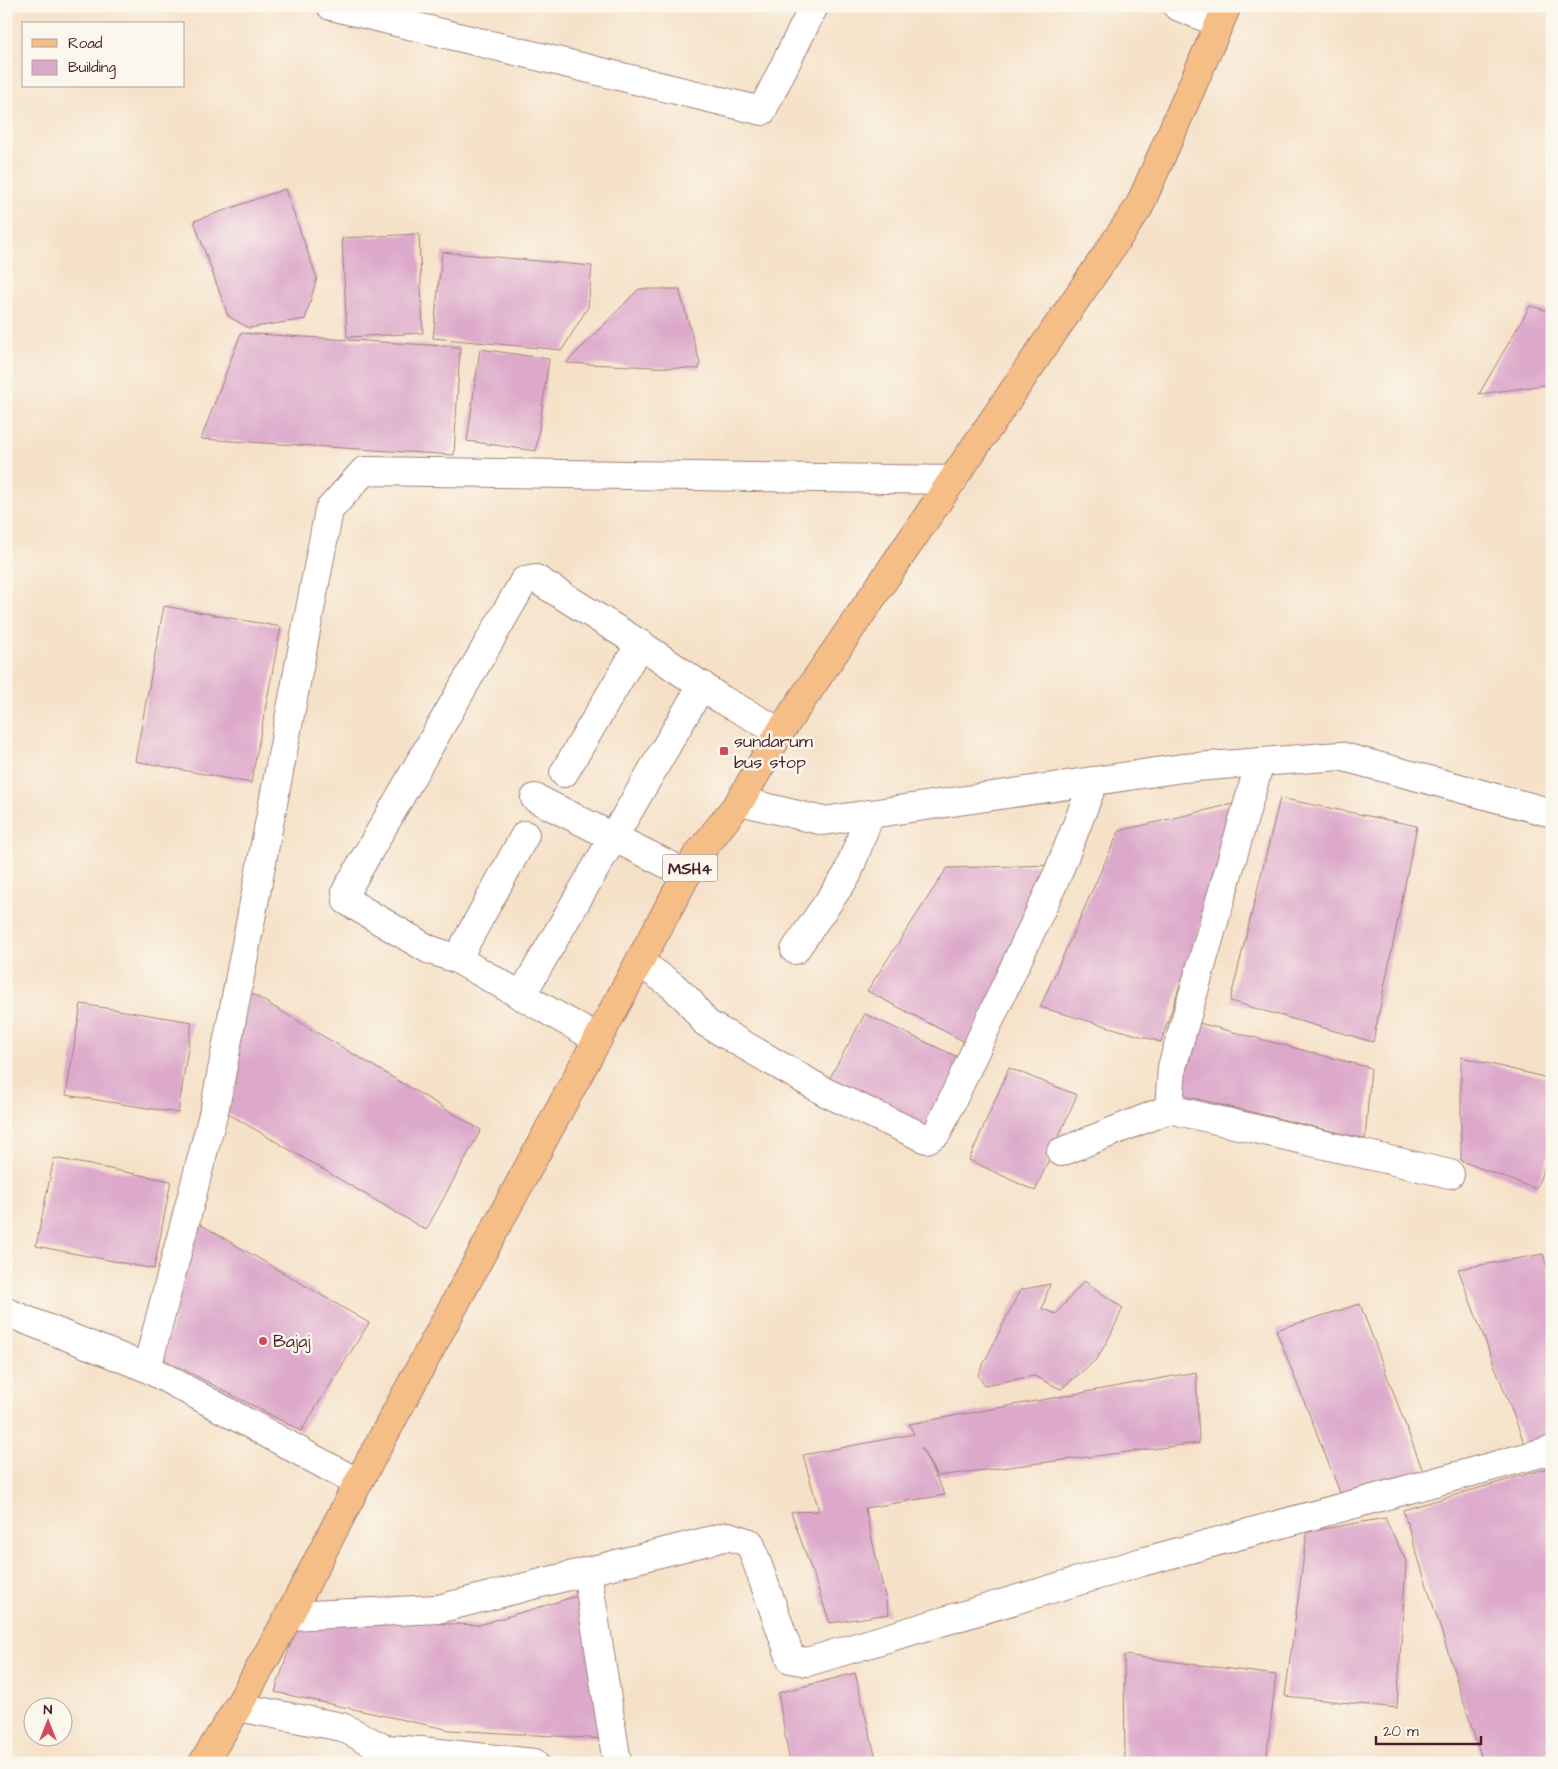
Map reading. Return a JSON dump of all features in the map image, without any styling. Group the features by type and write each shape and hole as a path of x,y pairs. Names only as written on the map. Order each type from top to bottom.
{"main road":[{"name":"MSH4","path":"203,1763 238,1707 290,1616 358,1483 696,857 740,801 780,732 1139,207 1223,15"}],"street":[{"path":"331,6 762,111 814,6"},
{"path":"1177,6 1223,15"},
{"path":"147,1368 215,1107 329,510 364,471 953,480"},
{"path":"598,1039 457,960 428,949 347,901 346,891 524,580 536,579 640,644 721,699 780,732"},
{"path":"564,773 640,644"},
{"path":"521,996 702,685"},
{"path":"740,801 823,821 1183,768 1340,756 1552,812"},
{"path":"1169,1108 1172,1067 1260,762"},
{"path":"639,962 672,985 689,1001 706,1023 827,1093 927,1139 937,1133 1058,873 1094,781"},
{"path":"535,798 687,874"},
{"path":"795,950 847,874 870,814"},
{"path":"457,960 526,835"},
{"path":"1061,1152 1169,1108 1450,1174"},
{"path":"6,1312 147,1368 358,1483"},
{"path":"290,1616 438,1608 728,1536 750,1543 791,1659 807,1662 1142,1562 1552,1450"},
{"path":"587,1571 617,1763"},
{"path":"238,1707 342,1727 385,1749 534,1763"}],"building":[{"path":"285,189 317,278 305,319 249,328 228,316 194,221"},
{"path":"419,234 423,333 347,337 342,238"},
{"path":"442,252 592,266 588,307 562,350 433,338"},
{"path":"639,289 679,289 700,363 699,369 566,363"},
{"path":"1530,306 1552,312 1552,384 1479,394"},
{"path":"241,333 460,347 454,455 201,439"},
{"path":"480,349 549,359 536,451 467,441"},
{"path":"164,606 281,627 251,783 135,761"},
{"path":"1280,798 1417,826 1373,1042 1230,1001"},
{"path":"1241,802 1161,1042 1040,1007 1119,831"},
{"path":"1053,865 967,1043 867,991 947,868"},
{"path":"249,992 481,1130 426,1230 222,1110"},
{"path":"81,1004 192,1022 178,1113 66,1095"},
{"path":"865,1014 960,1058 930,1128 828,1081"},
{"path":"1199,1023 1371,1068 1365,1139 1180,1095"},
{"path":"1461,1057 1552,1079 1552,1147 1536,1189 1461,1161"},
{"path":"1009,1068 1077,1095 1035,1191 969,1160"},
{"path":"54,1158 171,1181 154,1269 36,1246"},
{"name":"Bajaj","path":"198,1223 369,1323 301,1431 164,1359"},
{"path":"1543,1254 1552,1283 1552,1441 1526,1448 1458,1269"},
{"path":"1084,1281 1123,1308 1097,1359 1061,1389 1034,1376 984,1385 978,1375 1020,1290 1050,1284 1042,1309 1056,1314"},
{"path":"1360,1304 1424,1474 1341,1495 1276,1330"},
{"path":"1196,1372 1199,1443 937,1476 921,1447 945,1495 865,1508 889,1614 830,1623 791,1512 819,1511 803,1455 914,1434 909,1424"},
{"path":"1552,1467 1552,1760 1534,1763 1483,1763 1403,1510"},
{"path":"1385,1518 1406,1561 1397,1708 1285,1696 1307,1532"},
{"path":"587,1593 606,1739 450,1730 275,1692 299,1618 479,1625"},
{"path":"1124,1655 1276,1675 1266,1763 1125,1763"},
{"path":"855,1673 877,1763 790,1763 778,1693"}],"place":[{"name":"sundarum bus stop","path":"724,751"},
{"name":"Bajaj","path":"263,1341"}]}
